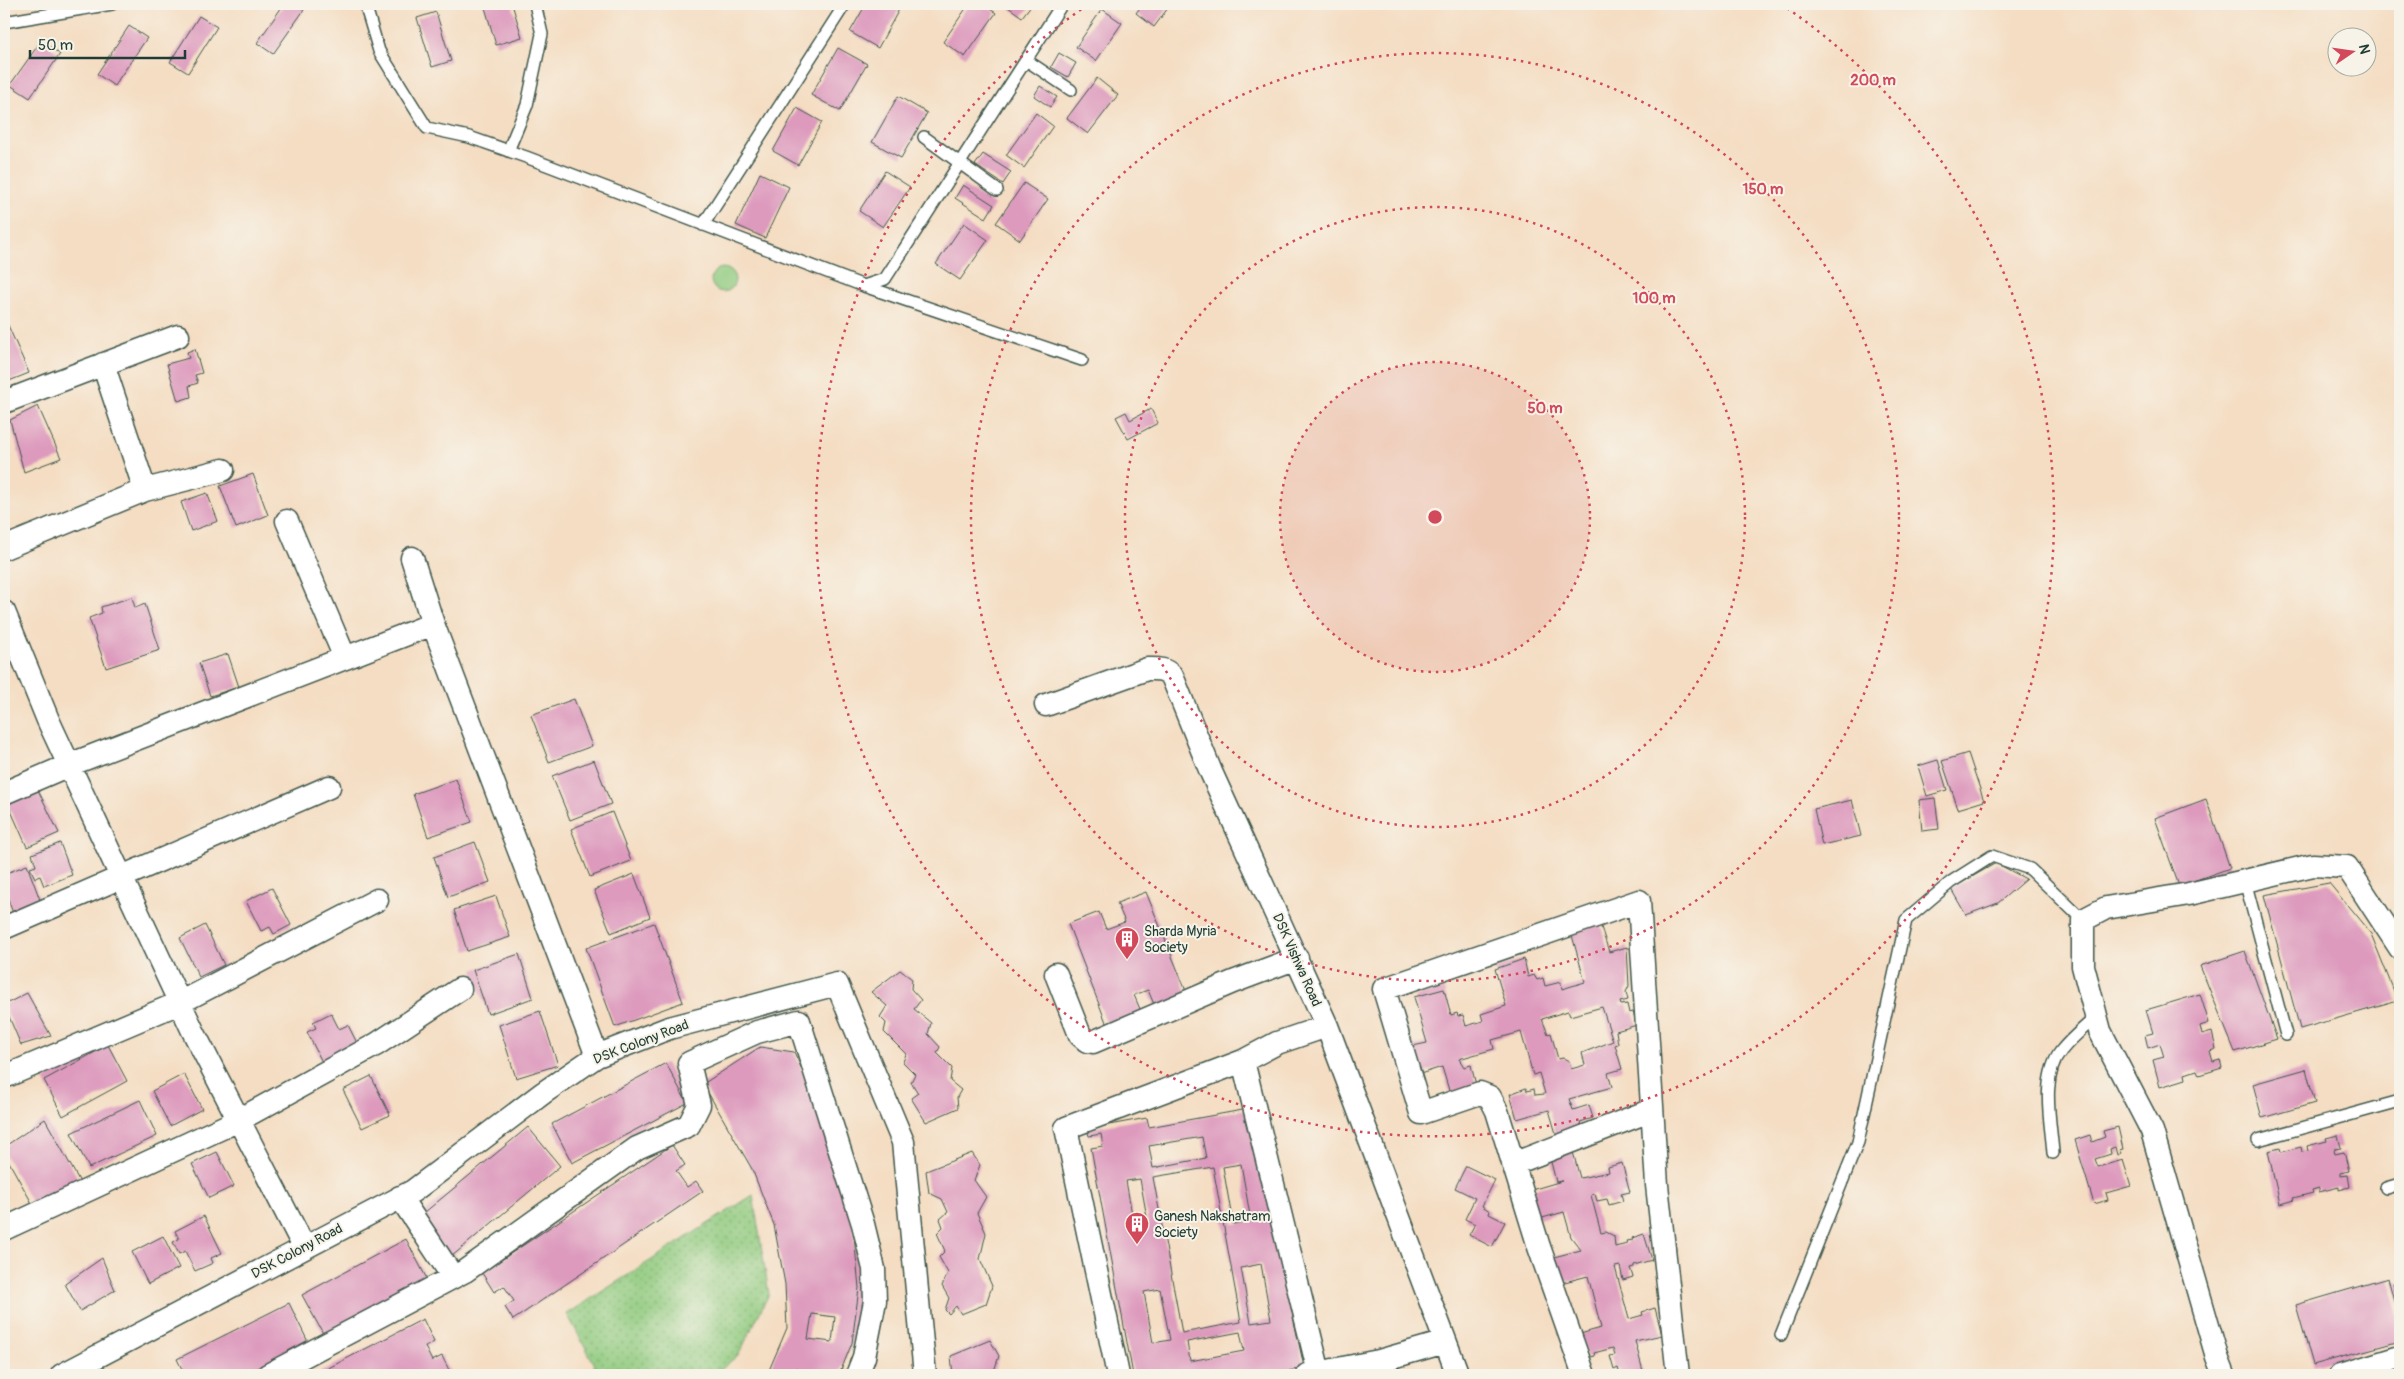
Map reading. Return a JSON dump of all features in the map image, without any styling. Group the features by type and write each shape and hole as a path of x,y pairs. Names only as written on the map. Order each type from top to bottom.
{"street":[{"path":"4,402 178,336"},
{"path":"103,364 145,490"},
{"path":"4,548 145,490 224,470"},
{"path":"287,521 345,658"},
{"path":"412,558 433,624 598,1056"},
{"path":"4,612 9,639 179,1003 304,1247"},
{"path":"4,793 69,765 433,624"},
{"name":"DSK Vishwa Road","path":"1046,705 1147,669 1160,668 1167,670 1172,676 1211,772 1327,1026 1458,1375"},
{"path":"4,928 328,787"},
{"path":"2224,1375 2217,1357 2152,1131 2100,1031 2084,966 2082,920 2106,908 2189,894 2313,865 2347,867 2400,948"},
{"path":"4,1077 179,1003 378,900"},
{"path":"1584,1375 1539,1247 1497,1111 1490,1097 1480,1094 1420,1113 1384,989 1639,901 1657,1185 1676,1374"},
{"path":"1056,974 1080,1035 1087,1041 1093,1042 1233,982 1297,958"},
{"name":"DSK Colony Road","path":"62,1375 413,1191 543,1093 598,1056 669,1028 837,984 903,1142 925,1375"},
{"path":"4,1229 238,1120 378,1044 460,989"},
{"path":"268,1375 453,1277 637,1148 689,1125 699,1105 689,1063 757,1032 799,1021 863,1224 874,1269 875,1302 864,1357 857,1375"},
{"path":"1118,1375 1066,1128 1243,1061 1277,1043 1327,1026"},
{"path":"1243,1061 1313,1374 1379,1361 1445,1342"},
{"path":"1513,1164 1652,1110"},
{"path":"400,1197 453,1277"},
{"path":"2340,1375 2400,1357"}],"lane":[{"path":"4,22 112,4"},
{"path":"366,4 379,50 427,128 469,137 864,286 1082,360"},
{"path":"508,151 527,105 542,34 535,4"},
{"path":"703,225 845,4"},
{"path":"864,286 885,279 1062,4"},
{"path":"1026,60 1071,90"},
{"path":"924,137 997,190"},
{"path":"1781,1335 1858,1142 1906,920 1951,882 1992,856 2030,869 2082,920"},
{"path":"2245,881 2286,1035"},
{"path":"2053,1153 2049,1106 2051,1072 2060,1052 2097,1016"},
{"path":"2258,1140 2400,1101"},
{"path":"2386,1188 2400,1184"}],"green space":[{"path":"723,268 732,271 735,280 732,289 723,292 714,289 711,280 714,271"},
{"path":"753,1195 769,1294 739,1354 715,1375 588,1375 595,1365 567,1314"}],"building":[{"path":"284,4 295,4 304,10 273,54 257,43"},
{"path":"484,4 512,4 522,37 496,45"},
{"path":"866,4 902,4 878,48 850,32"},
{"path":"969,4 982,4 996,13 965,57 943,42"},
{"path":"1004,4 1032,4 1022,17"},
{"path":"1143,4 1171,4 1154,27 1136,13"},
{"path":"1102,9 1122,23 1096,61 1076,47"},
{"path":"436,12 451,61 432,67 417,18"},
{"path":"199,16 217,27 188,73 170,62"},
{"path":"129,26 147,38 114,86 97,74"},
{"path":"41,41 60,54 30,98 10,85"},
{"path":"838,48 867,64 840,111 811,95"},
{"path":"1059,53 1076,63 1068,77 1051,67"},
{"path":"1097,78 1118,95 1088,134 1067,118"},
{"path":"1040,86 1057,97 1050,107 1034,96"},
{"path":"898,96 927,113 901,158 872,142"},
{"path":"797,108 822,122 798,165 773,151"},
{"path":"1036,113 1053,126 1024,168 1006,155"},
{"path":"983,154 1011,172 1003,184 975,165"},
{"path":"885,171 910,187 883,227 859,211"},
{"path":"760,173 789,187 765,238 736,225"},
{"path":"1024,183 1048,199 1020,240 996,223"},
{"path":"963,185 994,205 986,218 955,198"},
{"path":"964,223 988,240 960,280 936,264"},
{"path":"7,323 29,373 4,383 4,325"},
{"path":"195,349 202,373 195,375 198,383 189,386 191,397 178,401 167,364 189,358 187,352"},
{"path":"38,406 61,458 24,472 10,420"},
{"path":"1151,409 1158,423 1128,439 1116,417 1126,412 1130,420"},
{"path":"253,474 268,515 236,528 220,486"},
{"path":"207,493 218,521 191,531 181,502"},
{"path":"132,597 135,608 145,604 160,650 106,668 89,618 102,613 101,607"},
{"path":"228,654 239,687 210,696 199,663"},
{"path":"574,699 592,746 549,762 531,715"},
{"path":"1968,753 1984,801 1958,809 1942,761"},
{"path":"594,760 611,804 570,820 552,776"},
{"path":"1938,760 1947,790 1927,796 1918,766"},
{"path":"456,779 472,822 428,837 413,794"},
{"path":"37,788 59,833 27,847 7,802"},
{"path":"1935,798 1939,829 1922,831 1919,800"},
{"path":"2206,799 2230,868 2179,886 2155,818"},
{"path":"1852,800 1861,836 1822,845 1814,809"},
{"path":"612,812 631,861 590,877 571,829"},
{"path":"475,842 490,882 448,897 434,857"},
{"path":"60,843 72,875 44,886 40,876 35,878 30,868 36,866 32,854"},
{"path":"1996,863 2026,879 1998,903 1966,915 1951,889"},
{"path":"27,865 42,905 14,916 4,888 4,874"},
{"path":"634,874 650,917 611,933 594,890"},
{"path":"2329,883 2371,934 2398,1001 2300,1029 2264,895"},
{"path":"272,888 291,925 274,934 270,927 261,931 246,901"},
{"name":"Sharda Myria Society","path":"1146,892 1188,996 1156,1009 1148,990 1134,995 1143,1016 1109,1030 1068,924 1099,912 1106,929 1125,922 1117,903"},
{"path":"496,896 510,937 467,951 454,910"},
{"path":"654,923 683,1002 615,1027 586,948"},
{"path":"1600,924 1609,952 1627,947 1629,986 1626,992 1628,1000 1620,1002 1621,1005 1627,1004 1629,1013 1633,1012 1637,1025 1616,1031 1618,1044 1615,1045 1622,1069 1608,1073 1612,1087 1569,1099 1573,1110 1589,1105 1593,1118 1580,1122 1582,1130 1557,1137 1549,1110 1517,1119 1510,1094 1526,1088 1527,1091 1534,1089 1535,1095 1545,1094 1539,1073 1533,1075 1521,1032 1492,1040 1494,1049 1459,1059 1464,1067 1471,1065 1477,1089 1451,1097 1442,1067 1417,1075 1408,1047 1427,1043 1414,997 1444,989 1451,1015 1457,1013 1458,1016 1463,1015 1466,1026 1483,1021 1481,1014 1506,1006 1495,969 1524,959 1528,977 1534,975 1537,980 1543,978 1545,986 1561,982 1562,989 1585,982 1571,932","holes":["1602,1007 1613,1041 1582,1053 1585,1065 1571,1069 1569,1061 1563,1058 1558,1059 1551,1033 1548,1034 1542,1019 1568,1011 1570,1016"]},
{"path":"205,925 224,965 199,977 180,938"},
{"path":"2245,951 2277,1039 2235,1052 2200,966"},
{"path":"519,954 533,998 488,1014 473,970"},
{"path":"900,970 912,979 911,989 921,1000 914,1009 931,1023 928,1034 940,1047 937,1053 952,1068 950,1081 961,1090 957,1097 958,1108 926,1122 911,1098 918,1093 911,1082 915,1074 903,1062 906,1054 884,1032 886,1023 880,1017 887,1006 871,992"},
{"path":"27,993 51,1036 21,1045 4,1005"},
{"path":"2200,994 2209,1023 2200,1026 2202,1035 2212,1032 2216,1049 2210,1051 2213,1062 2220,1060 2222,1068 2199,1075 2197,1070 2185,1074 2186,1079 2160,1087 2153,1060 2164,1057 2160,1044 2148,1048 2145,1035 2153,1033 2146,1010"},
{"path":"540,1011 558,1065 516,1078 499,1025"},
{"path":"331,1013 339,1029 348,1025 358,1045 322,1062 307,1032 316,1028 313,1022"},
{"path":"108,1045 127,1081 63,1116 44,1080"},
{"path":"760,1047 794,1052 820,1109 853,1224 859,1288 852,1343 839,1375 813,1375 796,1368 793,1375 767,1375 787,1328 785,1284 774,1225 752,1169 703,1084","holes":["812,1314 835,1317 832,1342 808,1339"]},
{"path":"666,1063 687,1103 572,1163 552,1124"},
{"path":"2306,1069 2315,1103 2262,1118 2253,1084"},
{"path":"184,1074 202,1109 170,1126 152,1091"},
{"path":"371,1076 390,1115 362,1128 343,1090"},
{"path":"140,1100 157,1136 89,1168 71,1133"},
{"name":"Ganesh Nakshatram Society","path":"1248,1109 1304,1367 1289,1371 1290,1375 1133,1375 1091,1148 1103,1146 1101,1134 1089,1136 1087,1129 1147,1118 1149,1127","holes":["1202,1137 1206,1158 1153,1168 1149,1146","1241,1164 1251,1221 1233,1224 1223,1167","1213,1167 1241,1322 1182,1333 1153,1177","1140,1179 1148,1223 1134,1225 1126,1181","1261,1264 1271,1320 1251,1323 1241,1268","1160,1289 1170,1340 1153,1343 1144,1292","1240,1332 1244,1351 1190,1361 1187,1342"]},
{"path":"45,1119 81,1184 33,1205 4,1153 4,1147"},
{"path":"528,1127 560,1166 451,1257 419,1217"},
{"path":"2118,1127 2123,1149 2119,1150 2121,1153 2117,1155 2115,1147 2110,1149 2111,1154 2095,1159 2098,1167 2123,1160 2131,1186 2106,1193 2108,1200 2094,1204 2075,1140 2090,1135 2092,1142 2105,1137 2103,1131"},
{"path":"2338,1135 2341,1148 2334,1149 2335,1154 2344,1152 2349,1171 2341,1173 2341,1176 2348,1175 2350,1187 2339,1190 2339,1187 2319,1192 2319,1188 2312,1190 2313,1193 2293,1198 2294,1200 2280,1204 2268,1151 2280,1148 2281,1152 2301,1147 2302,1152 2308,1151 2307,1146 2327,1141 2326,1138"},
{"path":"672,1145 685,1165 676,1171 687,1187 696,1181 703,1191 513,1320 505,1307 514,1301 504,1286 494,1292 482,1273"},
{"path":"217,1152 234,1186 209,1198 192,1164"},
{"path":"1573,1152 1580,1178 1609,1172 1608,1167 1622,1163 1630,1192 1621,1194 1623,1201 1609,1205 1607,1199 1597,1201 1595,1194 1591,1195 1601,1233 1606,1232 1614,1236 1615,1247 1627,1244 1626,1241 1633,1240 1632,1238 1644,1234 1652,1260 1634,1265 1634,1267 1630,1268 1633,1277 1623,1280 1620,1266 1615,1267 1629,1319 1643,1315 1642,1312 1655,1308 1662,1335 1635,1341 1644,1375 1620,1375 1618,1368 1614,1370 1610,1356 1615,1355 1613,1348 1594,1353 1595,1356 1587,1358 1580,1334 1601,1328 1588,1276 1557,1284 1550,1258 1581,1250 1571,1237 1564,1212 1535,1220 1528,1191 1562,1181 1556,1182 1550,1158"},
{"path":"972,1153 980,1165 974,1180 986,1197 977,1213 986,1233 980,1259 992,1286 986,1304 961,1314 956,1306 949,1314 945,1310 949,1298 942,1286 948,1273 939,1257 945,1251 937,1233 943,1227 940,1219 948,1212 942,1199 929,1193 926,1171"},
{"path":"1466,1166 1495,1180 1482,1206 1490,1211 1489,1214 1505,1222 1492,1247 1469,1235 1475,1224 1465,1219 1475,1198 1455,1188"},
{"path":"204,1216 222,1253 211,1258 213,1263 195,1271 185,1251 179,1254 173,1242 179,1239 175,1231"},
{"path":"163,1236 179,1268 148,1284 132,1252"},
{"path":"406,1239 428,1281 325,1337 302,1295"},
{"path":"102,1258 115,1290 80,1311 65,1284"},
{"path":"2388,1278 2400,1323 2400,1341 2313,1365 2296,1305"},
{"path":"2400,1281 2400,1306 2393,1283"},
{"path":"289,1303 310,1346 250,1375 185,1375 177,1359"},
{"path":"423,1319 434,1342 425,1347 432,1361 442,1356 451,1374 315,1375"},
{"path":"990,1340 999,1356 994,1371 997,1375 953,1375 951,1356"}],"place":[{"name":"Sharda Myria Society","path":"1127,960"},
{"name":"Ganesh Nakshatram Society","path":"1137,1245"}]}
